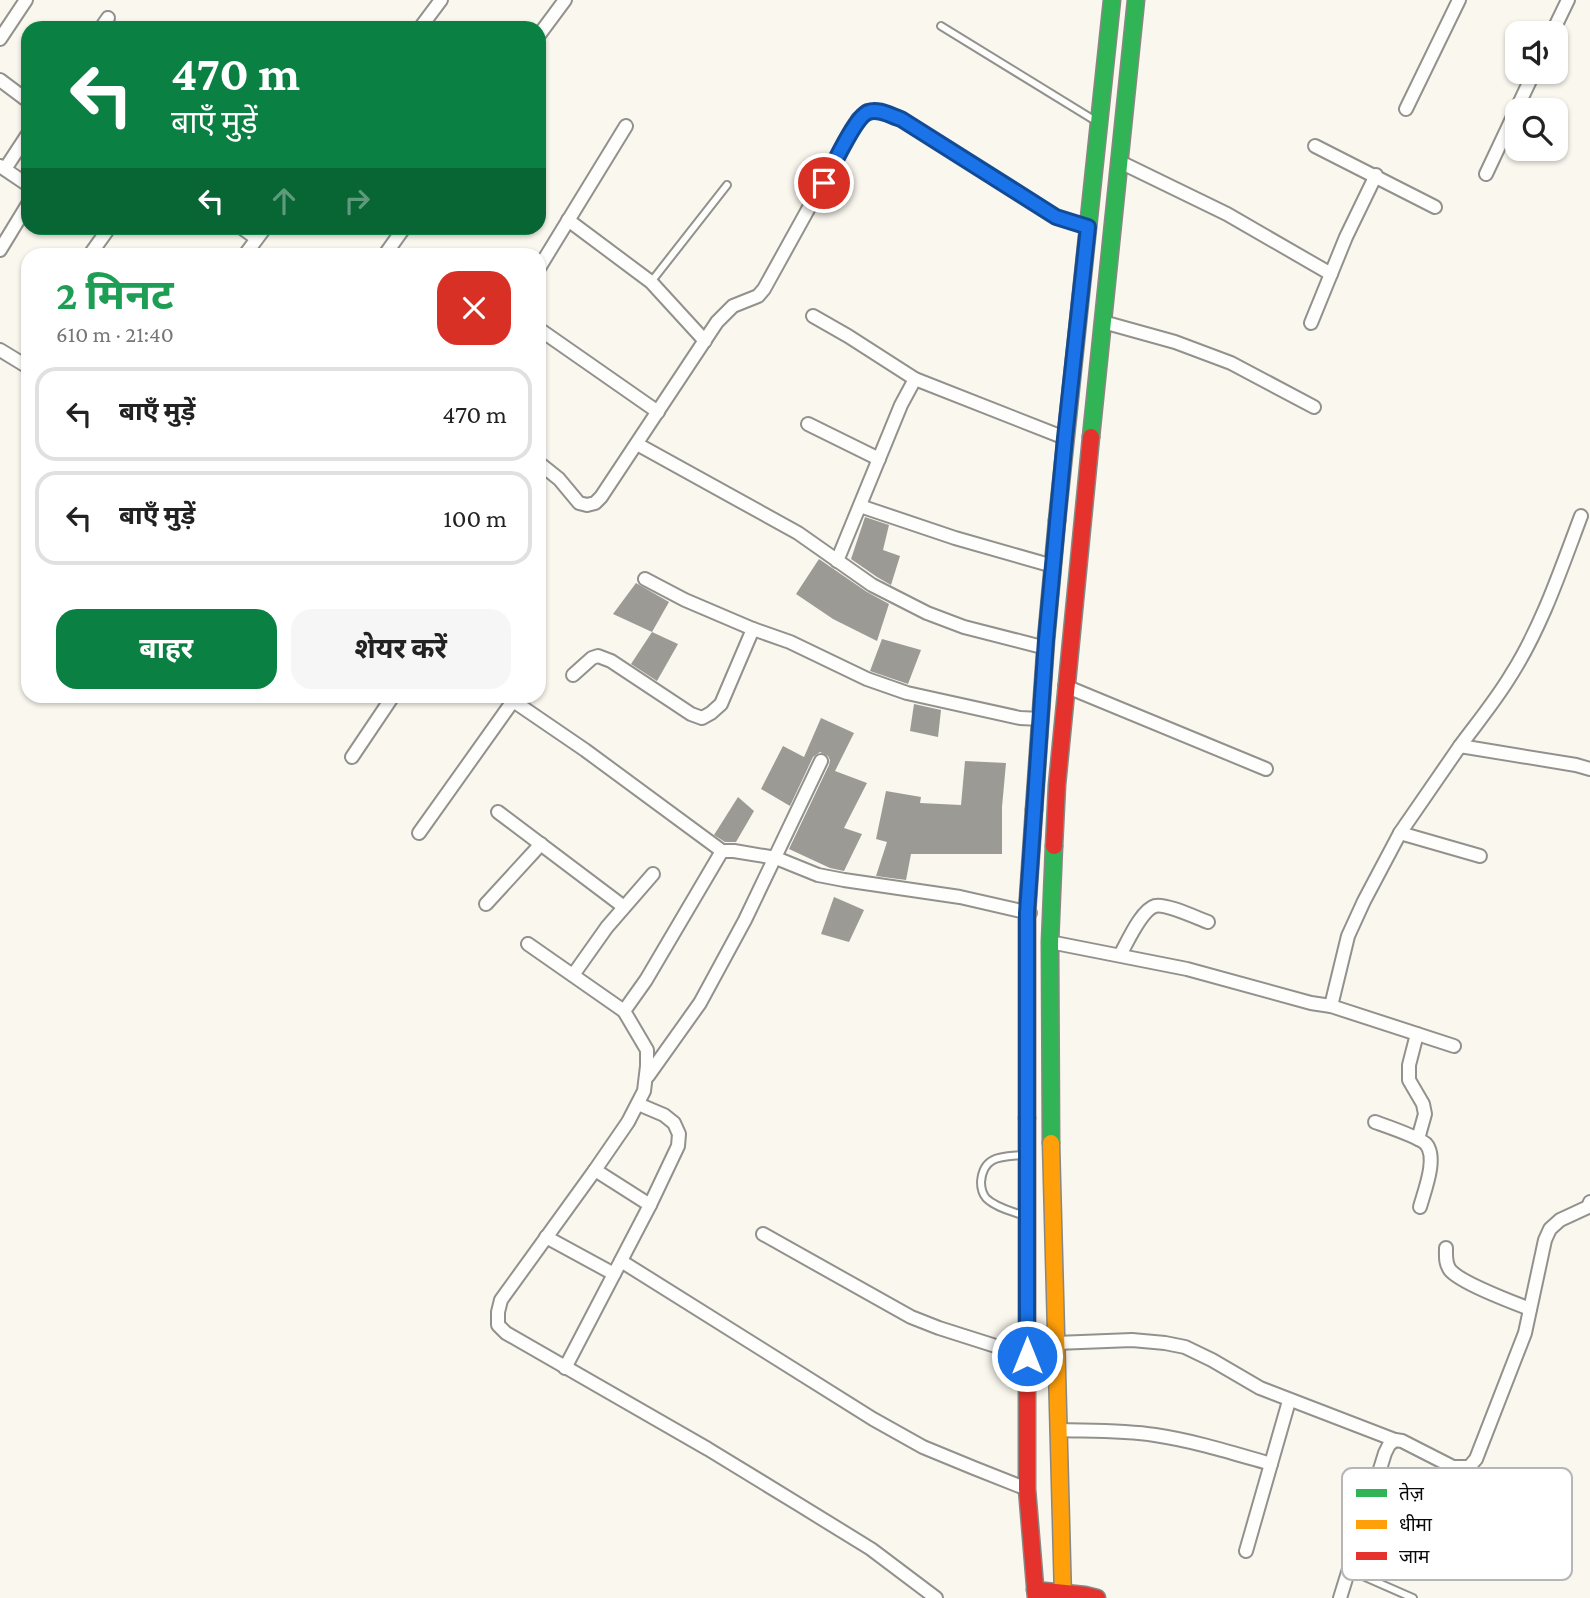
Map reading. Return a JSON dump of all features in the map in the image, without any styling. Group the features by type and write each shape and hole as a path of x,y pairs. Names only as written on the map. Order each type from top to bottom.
{"main road":[{"path":"1097,1598 1085,1595 1035,1594 1027,1489 1027,913 1053,566 1112,0"},
{"path":"1062,1595 1051,1147 1050,942 1057,785 1069,642 1136,0"},
{"path":"1096,151 1119,157"},
{"path":"1046,644 1069,642"},
{"path":"1027,1151 1051,1147"}],"street":[{"path":"0,39 26,0"},
{"path":"426,21 442,0"},
{"path":"546,26 565,0"},
{"path":"1406,109 1459,0"},
{"path":"1558,21 1568,0"},
{"path":"0,80 21,96"},
{"path":"1486,174 1528,84"},
{"path":"546,469 559,479 579,503 595,503 601,497 717,322 733,306 758,296 764,289 858,119 868,112 879,111 901,119 1056,217 1088,227"},
{"path":"546,257 626,126"},
{"path":"21,144 3,168 21,180"},
{"path":"1315,146 1435,207"},
{"path":"1119,157 1227,214 1331,274"},
{"path":"1311,323 1346,237 1376,175"},
{"path":"0,250 21,216"},
{"path":"569,220 651,282 705,341"},
{"path":"813,316 915,379 1065,438"},
{"path":"1103,323 1175,342 1231,363 1314,407"},
{"path":"546,333 658,412"},
{"path":"0,350 21,363"},
{"path":"837,561 901,405 915,379"},
{"path":"808,424 879,459"},
{"path":"636,444 798,533 872,585 927,613 964,627 1046,644"},
{"path":"860,506 955,538 1053,566"},
{"path":"1331,1006 1348,936 1364,901 1401,833 1511,675 1531,640 1581,516"},
{"path":"645,579 685,600 790,642 867,679 907,693 1020,718 1041,719"},
{"path":"573,675 592,658 598,656 611,660 691,714 702,718 721,704 754,629"},
{"path":"1065,686 1266,769"},
{"path":"352,757 388,703"},
{"path":"419,833 506,703"},
{"path":"515,703 722,851 776,858 818,874 844,880 960,897 1051,916"},
{"path":"1460,746 1590,769"},
{"path":"646,1079 700,1003 776,858 821,761"},
{"path":"498,811 624,907"},
{"path":"1401,833 1480,856"},
{"path":"486,904 541,844"},
{"path":"624,1011 646,980 722,851"},
{"path":"573,975 607,928 653,874"},
{"path":"1120,955 1145,913 1155,906 1163,906 1208,922"},
{"path":"1050,942 1187,969 1331,1006 1454,1046"},
{"path":"528,944 624,1011 647,1050 646,1079 645,1091 628,1122 501,1300 498,1325 506,1334 708,1449 860,1542 936,1598"},
{"path":"1417,1034 1409,1065 1409,1080 1423,1104 1425,1114 1418,1139"},
{"path":"565,1368 678,1146 679,1133 674,1123 664,1115 638,1104"},
{"path":"1375,1122 1418,1139 1425,1143 1431,1154 1420,1208"},
{"path":"595,1170 650,1205"},
{"path":"1056,1343 1132,1340 1185,1347 1289,1401 1402,1441 1453,1466 1469,1467 1476,1459 1525,1333 1545,1240 1550,1229 1560,1220 1588,1207 1590,1202"},
{"path":"763,1234 911,1317 1027,1356"},
{"path":"546,1237 614,1275"},
{"path":"1446,1248 1446,1262 1451,1271 1530,1310"},
{"path":"621,1261 873,1419 923,1447 1027,1489"},
{"path":"1246,1551 1289,1401"},
{"path":"1058,1430 1155,1435 1271,1464"},
{"path":"1380,1468 1389,1445 1395,1440"},
{"path":"1340,1598 1346,1580"}],"lane":[{"path":"941,26 1099,123"},
{"path":"651,282 727,185"},
{"path":"1027,1151 992,1159 986,1165 981,1189 985,1197 994,1204 1027,1218"},
{"path":"1372,1580 1413,1598"}],"building":[{"path":"865,517 889,525 883,550 900,556 891,585 851,559"},
{"path":"819,559 889,604 877,641 833,619 796,594"},
{"path":"636,583 669,602 652,632 613,614"},
{"path":"652,632 678,644 657,681 631,664"},
{"path":"882,639 921,650 908,684 870,671"},
{"path":"914,704 941,710 938,737 910,731"},
{"path":"821,718 854,733 835,771 867,783 844,828 862,834 844,871 830,868 789,849 829,765 828,756 820,752 813,757 790,806 761,789 783,746 804,757"},
{"path":"965,761 1006,763 1002,854 911,854 906,880 876,876 887,842 876,839 886,791 921,797 920,803 961,805"},
{"path":"738,797 754,811 736,842 725,842 714,835"},
{"path":"834,897 864,910 849,942 821,934"}],"traffic: fast":[{"path":"1057,521 1112,0"},
{"path":"1091,437 1136,0"},
{"path":"1027,1118 1027,913 1034,810"},
{"path":"1051,1143 1050,942 1054,846"}],"traffic: slow":[{"path":"1051,1143 1063,1598"}],"traffic: jam":[{"path":"1054,846 1057,785 1091,437"},
{"path":"1034,810 1057,521"},
{"path":"1027,1118 1027,1489 1036,1598"},
{"path":"1035,1590 1097,1598"}],"route":[{"path":"824,183 858,119 868,112 879,111 901,119 1056,217 1088,227 1046,640 1027,913 1027,1356"}]}
